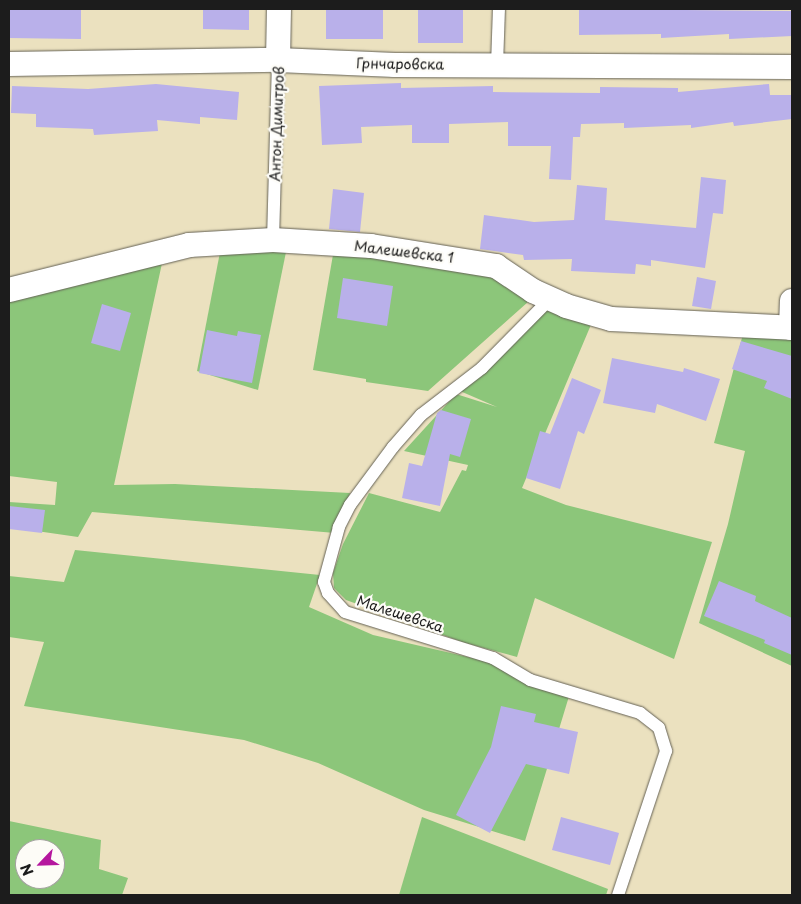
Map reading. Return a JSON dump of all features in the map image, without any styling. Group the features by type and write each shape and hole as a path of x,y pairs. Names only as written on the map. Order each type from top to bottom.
{"street":[{"name":"Антон Димитров","path":"278,60 279,9"},
{"name":"Грнчаровска","path":"9,64 278,60 497,65 792,67"},
{"name":"Малешевска 1","path":"9,290 189,245 273,240 371,246 496,266 550,299 611,319 714,327 792,328"},
{"path":"792,301 792,328"}],"lane":[{"path":"497,65 499,9"},
{"name":"Антон Димитров","path":"273,240 278,60"},
{"name":"Малешевска","path":"550,299 482,368 421,415 393,447 350,506 339,527 324,582 328,593 346,612 493,658 530,680 640,713 659,728 666,751 618,895"}],"green space":[{"path":"221,247 287,247 258,390 197,371"},
{"path":"334,249 497,274 537,294 428,391 366,382 366,379 313,370"},
{"path":"164,254 114,485 175,484 350,493 335,533 92,512 78,537 9,527 9,502 55,505 57,482 9,476 9,294"},
{"path":"546,302 593,320 522,488 566,505 712,542 674,659 535,598 517,657 465,643 346,600 334,588 333,573 343,544 369,493 440,512 462,470 466,471 468,465 404,451 456,394 497,407 453,388"},
{"path":"743,334 792,340 792,666 699,623 728,524 745,451 714,443"},
{"path":"75,550 320,575 309,607 373,635 511,667 570,693 525,841 424,810 318,763 244,740 24,706 44,642 9,637 9,576 64,582"},
{"path":"422,817 608,889 606,895 399,895"},
{"path":"9,821 101,840 99,869 128,878 122,895 9,895"}],"building":[{"path":"9,9 81,9 81,39 9,38"},
{"path":"203,9 249,9 249,30 203,29"},
{"path":"326,9 383,9 383,39 326,39"},
{"path":"418,9 463,9 463,43 418,43"},
{"path":"579,9 791,11 792,36 729,39 729,34 661,38 661,34 579,35"},
{"path":"401,83 401,88 493,86 493,92 600,93 600,87 678,88 678,92 769,84 770,95 792,95 792,119 734,126 733,122 691,128 691,125 624,128 624,123 581,124 580,137 573,137 571,180 549,179 551,146 508,146 508,122 449,124 449,143 412,143 412,125 361,127 362,143 322,145 319,86"},
{"path":"156,84 239,92 237,120 200,117 200,124 157,120 158,131 94,135 93,129 36,127 36,114 11,113 12,86 88,89"},
{"path":"701,177 726,180 723,214 713,213 705,268 651,260 651,266 636,264 635,274 571,271 572,259 524,260 523,255 480,249 484,215 534,222 574,220 577,185 607,188 605,220 696,228"},
{"path":"333,189 364,193 360,232 329,229"},
{"path":"697,277 716,281 711,309 692,306"},
{"path":"343,278 393,286 387,326 337,318"},
{"path":"102,304 131,313 120,351 91,343"},
{"path":"207,330 237,336 238,331 261,335 252,383 199,373"},
{"path":"741,341 792,356 792,399 764,388 767,381 732,369"},
{"path":"612,358 683,372 684,368 720,379 706,421 657,404 655,413 603,403"},
{"path":"572,378 601,390 584,434 578,431 560,489 526,478 540,431 550,434"},
{"path":"441,410 471,419 460,457 450,454 440,506 402,498 409,463 422,466 437,413"},
{"path":"9,506 45,510 42,533 9,529"},
{"path":"719,581 756,596 755,601 792,618 792,655 764,643 765,640 704,616"},
{"path":"501,706 536,714 534,722 578,732 569,774 526,764 490,833 456,815 491,747"},
{"path":"561,817 619,833 610,865 552,850"}]}
